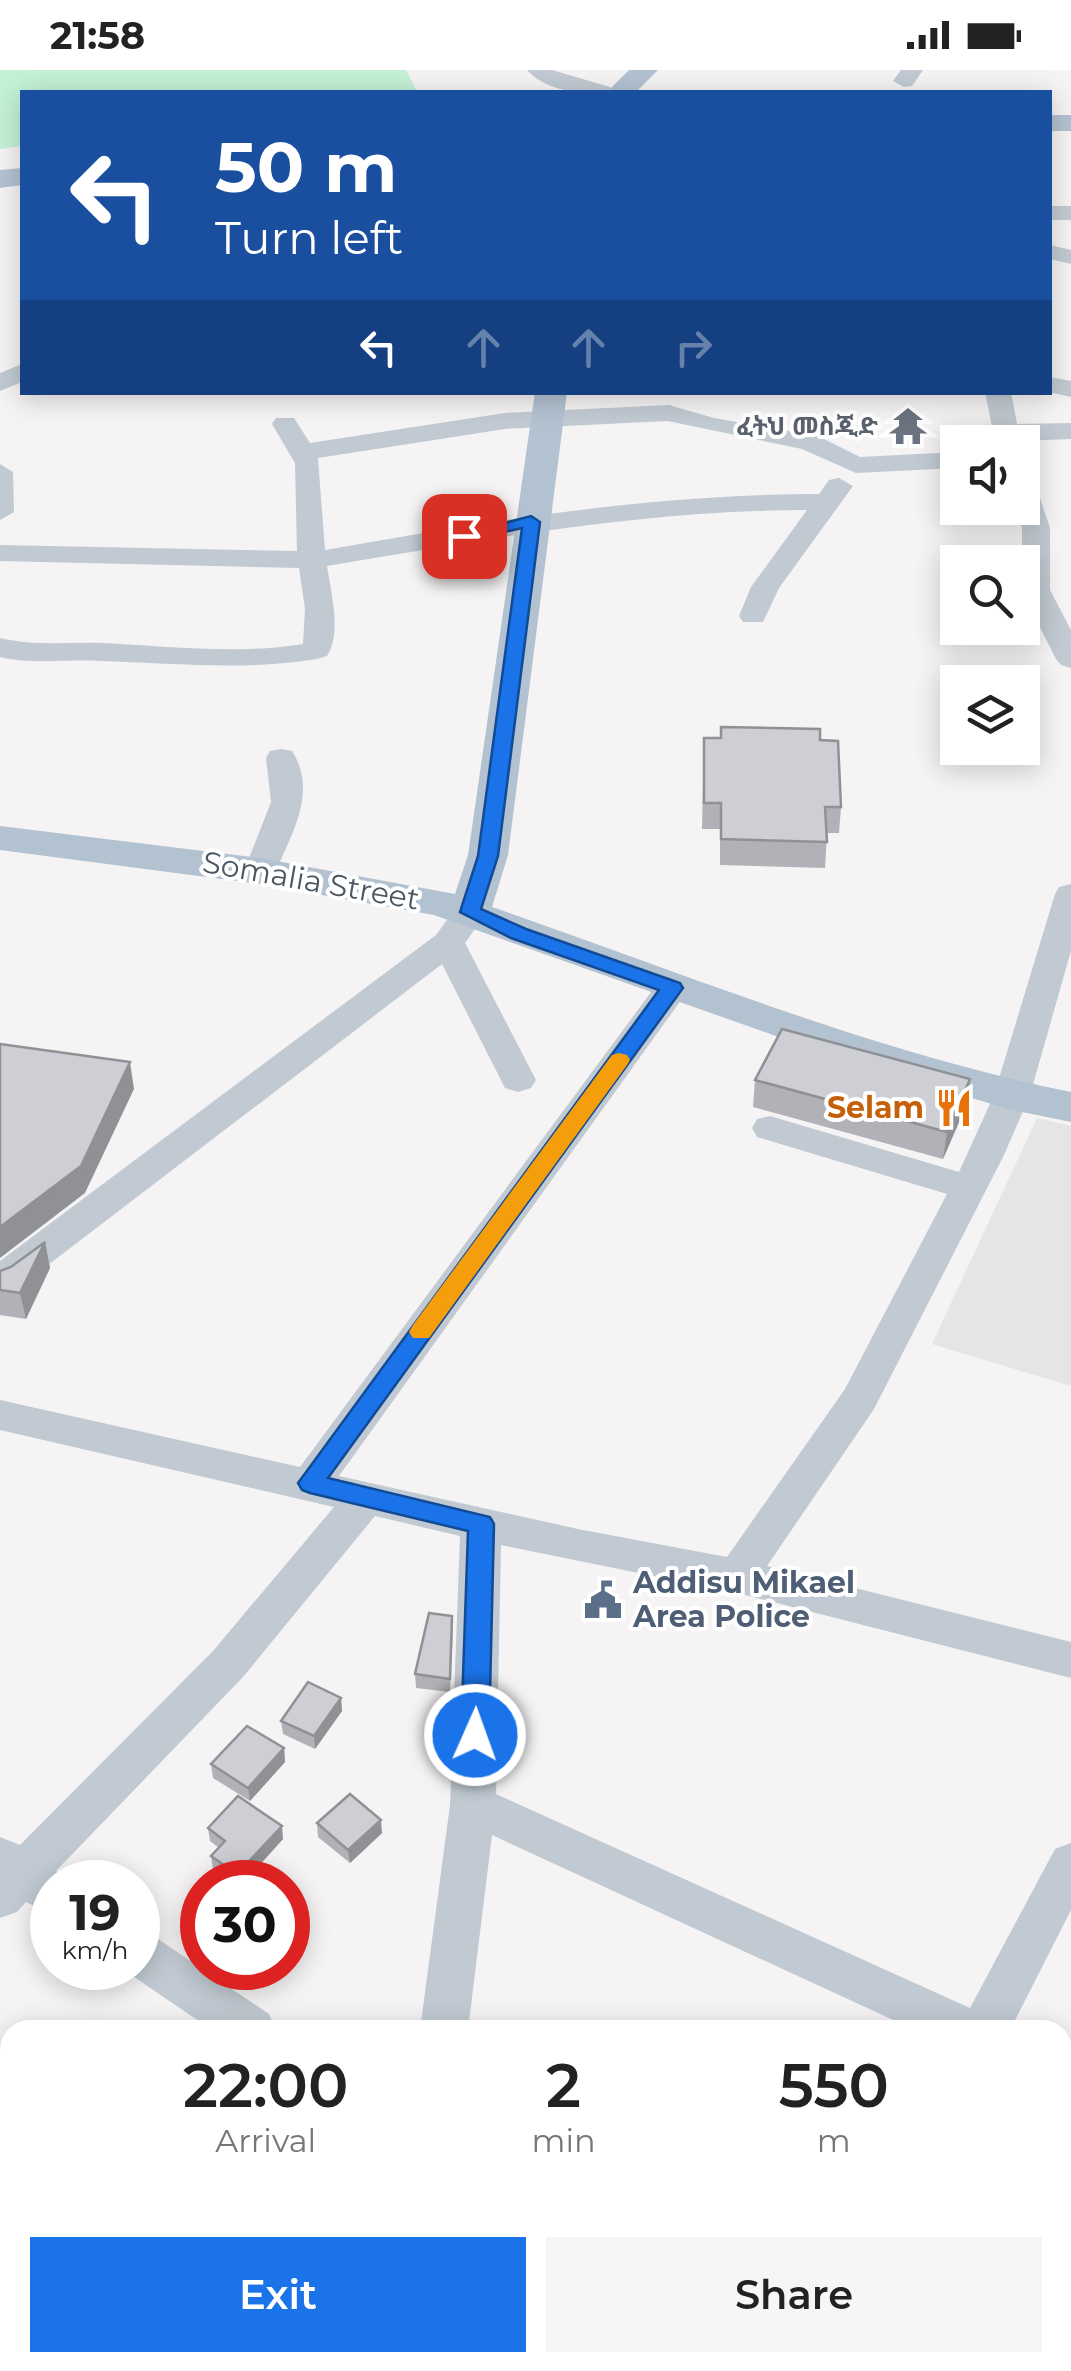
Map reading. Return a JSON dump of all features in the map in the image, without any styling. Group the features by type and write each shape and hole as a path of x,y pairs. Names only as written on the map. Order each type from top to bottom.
{"main road":[{"path":"622,90 645,70"},
{"path":"465,918 488,856 549,405"},
{"path":"0,824 37,826 263,864 386,876 465,918 1071,1107"},
{"name":"Somalia Street","path":"0,838 263,864"},
{"path":"465,918 672,988 1014,1088 1071,1092"}],"street":[{"path":"538,70 551,79 594,90"},
{"path":"999,395 1005,425"},
{"path":"304,452 449,428 549,405 669,402 711,425 809,442 856,465 940,461"},
{"path":"0,647 23,653 69,651 201,658 315,651 320,646 304,452 285,424"},
{"path":"1040,434 1071,432"},
{"path":"753,616 765,587 856,465"},
{"path":"0,472 0,512"},
{"path":"0,553 314,560 370,554 531,522 756,502 826,502"},
{"path":"1035,525 1038,595 1071,659"},
{"path":"263,864 291,789 281,758"},
{"path":"737,1576 860,1398 969,1188 1014,1088 1065,935 1071,894"},
{"path":"0,1281 465,918 518,1080"},
{"path":"310,1483 672,988"},
{"path":"770,1128 969,1188"},
{"path":"0,1415 481,1524 737,1576 1071,1660"},
{"path":"19,1880 228,1664 368,1496"},
{"path":"445,2020 473,1805 481,1524"},
{"path":"473,1805 946,2020"},
{"path":"989,2020 1071,1863"},
{"path":"160,1967 237,2020"}],"shaded area":[{"path":"1037,1118 1071,1126 1071,1386 932,1344"}],"green space":[{"path":"0,70 406,70 416,90 20,90 20,146 0,149"}],"building":[{"path":"721,727 820,729 820,740 838,741 841,807 825,807 827,842 721,839 721,803 704,803 704,738 721,738"},
{"path":"782,1029 970,1079 947,1132 755,1080"},
{"path":"0,1044 130,1062 81,1166 0,1227"},
{"path":"45,1242 20,1293 0,1290 0,1271"},
{"path":"429,1613 452,1616 450,1679 415,1674"},
{"path":"308,1682 341,1698 314,1736 281,1721"},
{"path":"247,1726 284,1748 248,1788 211,1764"},
{"path":"350,1794 381,1820 348,1850 317,1823"},
{"path":"238,1796 282,1826 250,1860 217,1860 211,1856 225,1841 208,1828"}],"slow traffic":[{"path":"421,1332 619,1060"}],"place":[{"name":"ፈትህ መስጂድ","path":"908,426"},
{"name":"Selam","path":"954,1108"},
{"name":"Addisu Mikael Area Police","path":"603,1600"}],"route":[{"path":"464,536 531,522 488,856 470,912 672,988 310,1483 481,1524 475,1735"}]}
